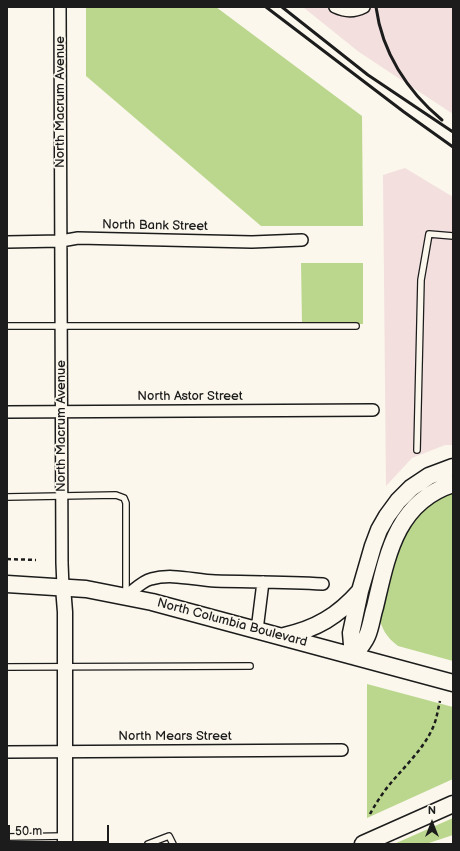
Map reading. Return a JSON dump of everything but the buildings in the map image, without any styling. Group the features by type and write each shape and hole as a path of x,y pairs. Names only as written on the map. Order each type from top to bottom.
{"main road":[{"path":"353,656 351,632 360,591 379,530 398,501 411,488 429,476 453,467"},
{"path":"353,656 367,637 387,556 399,529 409,513 421,502 438,491 453,484"},
{"name":"North Columbia Boulevard","path":"7,584 86,590 126,596 171,606 453,683"},
{"path":"281,637 311,629 325,622 338,613 360,591"},
{"path":"363,844 453,804"}],"street":[{"name":"North Macrum Avenue","path":"60,7 62,563 65,612 65,840"},
{"path":"336,7 343,10 359,9"},
{"name":"North Bank Street","path":"7,242 61,241 78,238 252,242 302,240"},
{"name":"North Astor Street","path":"7,412 373,410"},
{"path":"126,596 149,579 163,577 180,577 214,581 323,584"},
{"path":"257,630 263,582"},
{"name":"North Mears Street","path":"7,752 342,750"}],"lane":[{"path":"417,450 421,280 429,234 453,236"},
{"path":"7,326 356,326"},
{"path":"7,497 116,495 124,498 126,503 126,596"},
{"path":"7,668 250,666"},
{"path":"149,844 169,836 173,844"},
{"path":"7,837 65,840"}],"path":[{"path":"7,559 36,560"},
{"path":"370,814 380,796 412,760 426,740 434,725 440,701"}],"shaded area":[{"path":"303,7 453,7 453,114 359,52"},
{"path":"405,168 453,197 453,445 445,445 412,458 386,486 383,175"}],"green space":[{"path":"86,7 216,7 362,116 363,226 261,226 86,76"},
{"path":"301,263 363,263 363,324 302,324"},
{"path":"453,489 453,661 398,646 385,632 381,624 379,614 398,542 413,517"},
{"path":"367,684 453,707 453,779 367,818"},
{"path":"453,818 453,835 426,844 394,844"}],"railway":[{"path":"266,7 404,112 453,147"},
{"path":"282,7 368,75 453,132"},
{"path":"376,7 384,40 398,70 429,109 442,120"}]}
